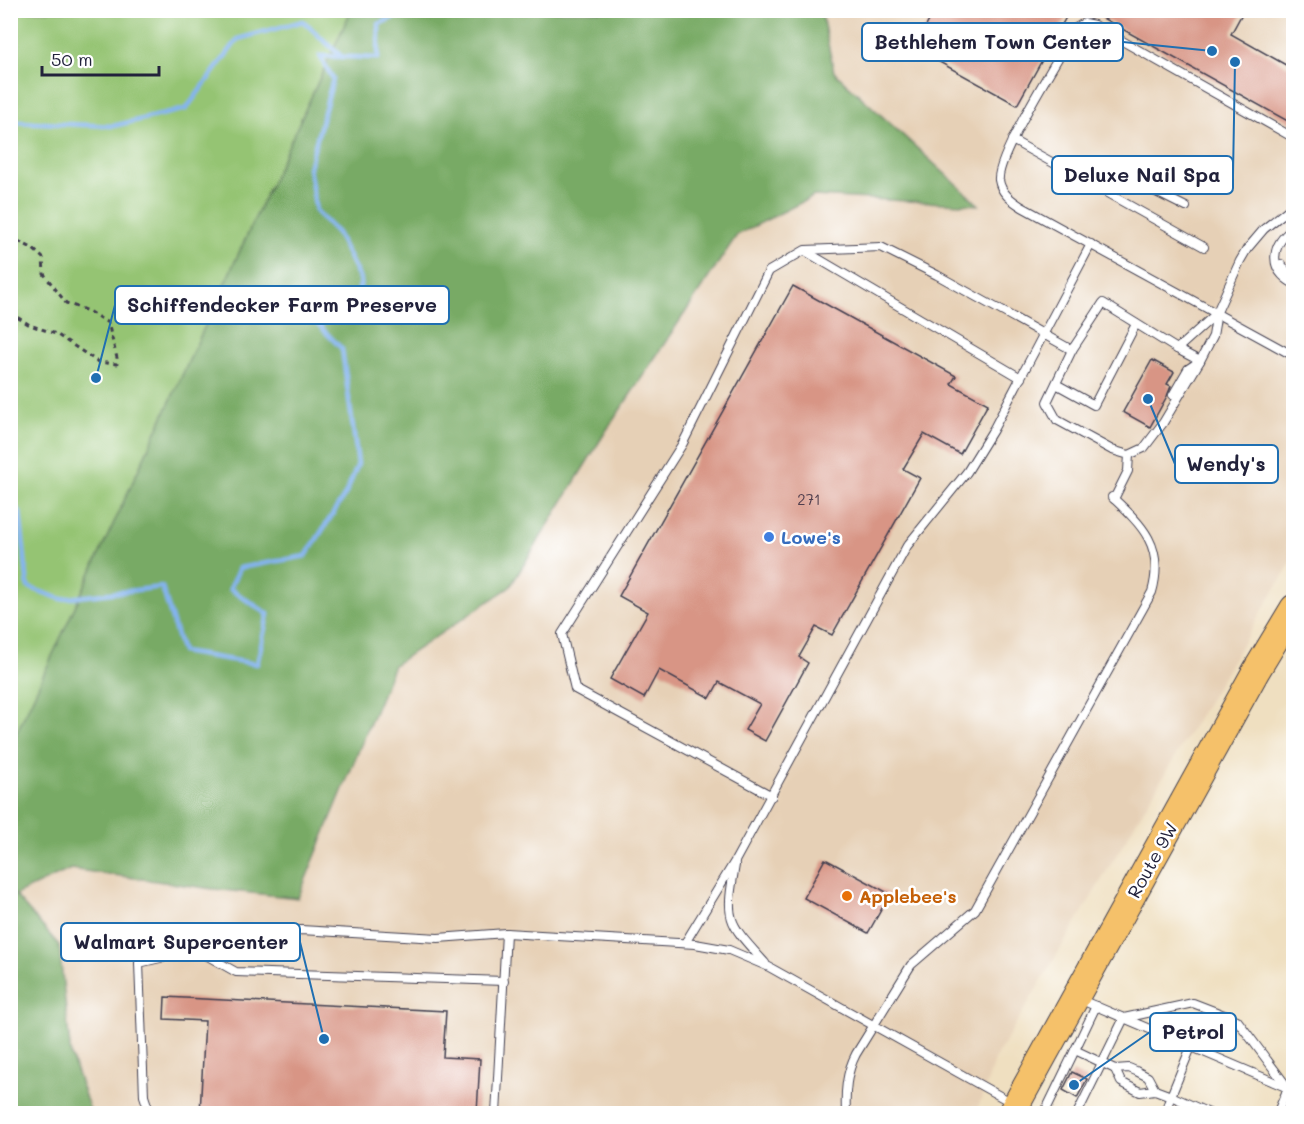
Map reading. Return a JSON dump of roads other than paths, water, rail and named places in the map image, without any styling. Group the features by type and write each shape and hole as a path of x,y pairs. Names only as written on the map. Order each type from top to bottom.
{"main road":[{"name":"Route 9W","path":"1021,1111 1086,1002 1256,671 1293,608"}],"lane":[{"path":"1293,138 1094,25 1084,23 1076,28 1012,140 998,177 1007,197 1022,207 1217,312 1293,356"},
{"path":"1012,140 1204,247"},
{"path":"1146,187 1186,207"},
{"path":"1200,361 1103,303 1072,350 1047,402 1057,420 1112,450 1128,455 1144,448 1163,423 1200,361 1213,336 1217,312 1247,249 1264,229 1293,205"},
{"path":"1293,228 1279,242 1275,263 1279,273 1293,284"},
{"path":"1293,234 1284,241 1279,258 1283,268 1293,276"},
{"path":"685,943 772,796 907,546 967,472 993,430 1091,244"},
{"path":"772,796 575,689 562,634 683,443 769,271 805,250 881,247 1045,333 1072,350"},
{"path":"805,250 1021,378"},
{"path":"1177,349 1217,312"},
{"path":"1056,384 1094,405 1136,324"},
{"path":"846,1113 845,1093 850,1068 856,1054 911,965 975,910 1152,592 1156,578 1151,541 1142,525 1113,498 1128,471 1128,455"},
{"path":"735,861 729,895 730,919 739,934 770,967"},
{"path":"150,1113 144,1096 139,963 268,933 301,930 438,938 506,933 685,943 729,950 770,967 1021,1111"},
{"path":"496,1113 506,933"},
{"path":"195,949 236,972 504,981"},
{"path":"1044,1113 1075,1050 1086,1002 1288,1088"},
{"path":"1124,1018 1193,1002 1237,1020 1288,1088"},
{"path":"1077,1113 1124,1018"},
{"path":"1164,1113 1191,1047"},
{"path":"1075,1050 1115,1069 1130,1068 1148,1077 1155,1089"},
{"path":"1115,1069 1121,1082 1140,1092 1155,1089 1211,1113"},
{"path":"1277,1113 1288,1088"}],"waterway":[{"path":"10,504 20,512 28,587 61,599 162,587 182,652 257,664 268,614 230,589 239,568 306,556 346,493 358,464 342,349 312,318 355,306 361,281 337,233 316,211 309,168 333,79 320,56 378,58 379,24 410,10"},
{"path":"10,117 16,122 113,126 186,109 238,39 303,21 342,57"}],"place":[{"name":"Bethlehem Town Center","path":"1212,51"},
{"name":"Deluxe Nail Spa","path":"1235,62"},
{"name":"Schiffendecker Farm Preserve","path":"96,378"},
{"name":"Wendy's","path":"1148,399"},
{"name":"Lowe's","path":"769,537"},
{"name":"Applebee's","path":"847,896"},
{"name":"Walmart Supercenter","path":"324,1039"},
{"name":"Petrol","path":"1074,1085"}]}
